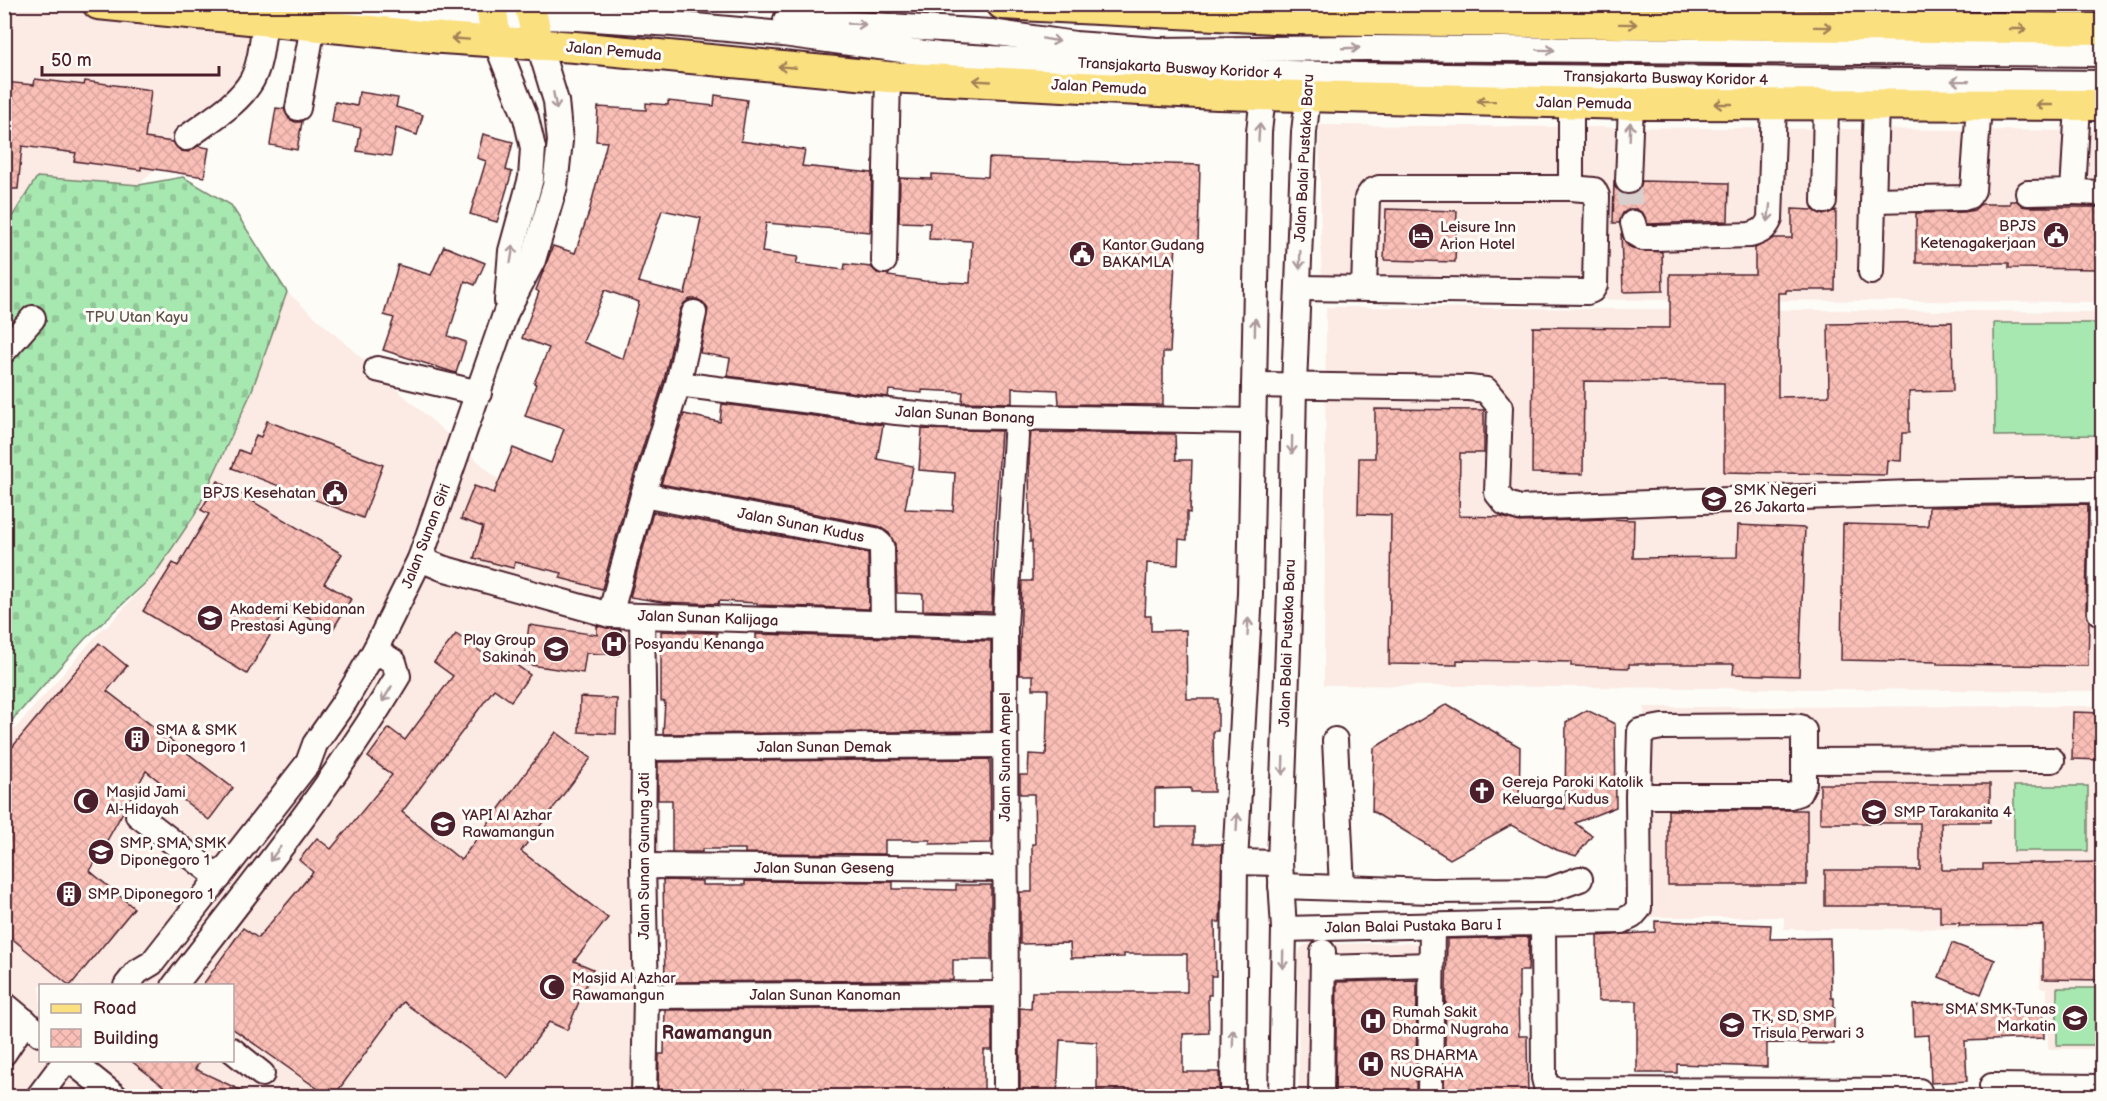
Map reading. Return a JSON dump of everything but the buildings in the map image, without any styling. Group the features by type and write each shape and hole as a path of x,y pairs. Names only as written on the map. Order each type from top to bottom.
{"main road":[{"name":"Jalan Pemuda","path":"98,4 313,26 493,21 539,45 888,77 1266,72 1309,86 1571,103 2090,105"},
{"path":"1002,4 1293,12 1742,15 2103,29"},
{"path":"530,10 539,45"}],"street":[{"name":"Transjakarta Busway Koridor 4","path":"333,4 493,21 530,10 783,34 939,55 1266,72 1307,50 1368,48 2103,54"},
{"name":"Transjakarta Busway Koridor 4","path":"610,4 755,18 991,32 1075,44 1145,49 1266,72"},
{"path":"1233,1096 1235,862 1250,593 1259,132 1266,72 1293,12"},
{"name":"Jalan Balai Pustaka Baru","path":"1281,1096 1284,929 1280,874 1290,593 1294,386 1304,132 1309,86 1307,50 1293,12"},
{"path":"186,138 237,100 252,80 265,21"},
{"name":"Jalan Sunan Giri","path":"493,21 526,118 533,148 531,178 511,251 506,312"},
{"path":"297,108 313,26"},
{"name":"Jalan Sunan Giri","path":"139,981 186,908 214,874 296,755 311,754 375,650 420,560 506,312 533,260 555,186 560,141 556,101 539,45"},
{"path":"884,261 888,77"},
{"name":"Transjakarta Busway Koridor 4","path":"1309,86 2103,83"},
{"path":"1571,103 1571,188"},
{"path":"1871,272 1876,103"},
{"path":"1628,181 1631,104"},
{"path":"1633,223 1636,234 1643,238 1750,235 1766,227 1770,219 1774,104"},
{"path":"1824,201 1826,104"},
{"path":"1874,200 1969,196 1973,190 1979,105"},
{"path":"2073,192 2090,105"},
{"path":"1299,288 1587,292 1595,285 1597,196 1594,190 1571,188 1379,188 1372,191 1367,198 1364,288"},
{"path":"2028,194 2103,193"},
{"path":"610,615 643,495 678,384 694,313"},
{"path":"4,351 33,318"},
{"path":"377,369 479,393"},
{"name":"Jalan Sunan Bonang","path":"678,384 940,416 1254,421"},
{"path":"1254,385 1486,390 1500,407 1497,493 1505,503 1519,508 1911,493 2092,490 2099,494 2102,502 2100,613"},
{"name":"Jalan Sunan Ampel","path":"1006,1096 1005,627 1017,419"},
{"name":"Jalan Sunan Kudus","path":"643,495 875,540 882,549 883,622"},
{"name":"Jalan Sunan Kalijaga","path":"420,560 441,568 610,615 1005,627"},
{"path":"1250,593 1290,593"},
{"name":"Jalan Sunan Gunung Jati","path":"642,616 646,996 644,1096"},
{"path":"176,984 331,780 398,676 394,662 375,650"},
{"path":"345,701 372,719"},
{"name":"Jalan Balai Pustaka Baru I","path":"1284,929 1622,921 1632,916 1639,908 1639,734 1643,729 1800,727 1805,736 1804,761"},
{"path":"1335,740 1342,888"},
{"name":"Jalan Sunan Demak","path":"644,748 1005,745"},
{"path":"311,754 331,780"},
{"path":"1638,796 1790,796 1799,793 1804,783 1804,761 2052,760"},
{"path":"138,815 214,874"},
{"path":"1235,862 1342,888 1431,891 1549,890 1580,879"},
{"name":"Jalan Sunan Geseng","path":"643,866 1005,869"},
{"path":"186,908 218,929"},
{"path":"1543,924 1544,1078 1546,1086 1556,1090 1919,1090"},
{"path":"1430,1096 1432,926"},
{"path":"1321,1096 1323,960 1431,965"},
{"name":"Jalan Sunan Kanoman","path":"646,996 1005,994"},
{"path":"4,1004 33,1028 4,1053"},
{"path":"234,1052 262,1074"},
{"path":"39,1096 66,1062"},
{"path":"71,1062 115,1096"},
{"path":"1992,1086 2103,1087"}],"shaded area":[{"path":"5,5 92,5 265,21 258,61 139,185 37,177 7,225 5,224"},
{"path":"1319,125 2102,131 2102,302 1322,298"},
{"path":"287,292 659,622 659,1096 5,1096 5,740 104,627 106,628 154,575 196,513 251,393"},
{"name":"SMK Negeri 26 Jakarta","path":"1326,307 2102,312 2102,691 1324,685"},
{"name":"SMP Tarakanita 4","path":"2102,706 2102,928 1784,929 1784,917 1645,917 1644,707"},
{"name":"SMA SMK Tunas Markatin","path":"2041,938 2102,939 2102,1049 2048,1049 2047,988 2040,988"},
{"name":"Rumah Sakit Dharma Nugraha","path":"1446,943 1448,1085 1451,1096 1299,1096 1298,956 1300,949 1305,945 1313,944"}],"green space":[{"name":"TPU Utan Kayu","path":"37,177 139,185 183,177 231,205 287,292 251,393 196,513 154,575 85,639 5,728 5,224 7,225"},
{"path":"1994,323 2102,323 2102,435 1995,436"},
{"path":"2014,786 2088,786 2088,851 2014,851"},
{"path":"2057,988 2102,988 2102,1045 2057,1045"}],"tunnel":[{"path":"1628,181 1633,223"}],"place":[{"name":"BPJS Ketenagakerjaan","path":"2056,235"},
{"name":"Leisure Inn Arion Hotel","path":"1421,236"},
{"name":"Kantor Gudang BAKAMLA","path":"1082,254"},
{"name":"BPJS Kesehatan","path":"335,493"},
{"name":"SMK Negeri 26 Jakarta","path":"1714,499"},
{"name":"Akademi Kebidanan Prestasi Agung","path":"210,618"},
{"name":"Posyandu Kenanga","path":"614,644"},
{"name":"Play Group Sakinah","path":"556,649"},
{"name":"SMA & SMK Diponegoro 1","path":"137,739"},
{"name":"Gereja Paroki Katolik Keluarga Kudus","path":"1482,791"},
{"name":"Masjid Jami Al-Hidayah","path":"86,801"},
{"name":"SMP Tarakanita 4","path":"1874,812"},
{"name":"YAPI Al Azhar Rawamangun","path":"443,824"},
{"name":"SMP, SMA, SMK Diponegoro 1","path":"101,852"},
{"name":"SMP Diponegoro 1","path":"69,894"},
{"name":"Masjid Al Azhar Rawamangun","path":"552,987"},
{"name":"SMA SMK Tunas Markatin","path":"2075,1018"},
{"name":"Rumah Sakit Dharma Nugraha","path":"1373,1021"},
{"name":"TK, SD, SMP Trisula Perwari 3","path":"1732,1025"},
{"name":"RS DHARMA NUGRAHA","path":"1371,1064"}],"district":[{"name":"Rawamangun","path":"717,1033"}]}
